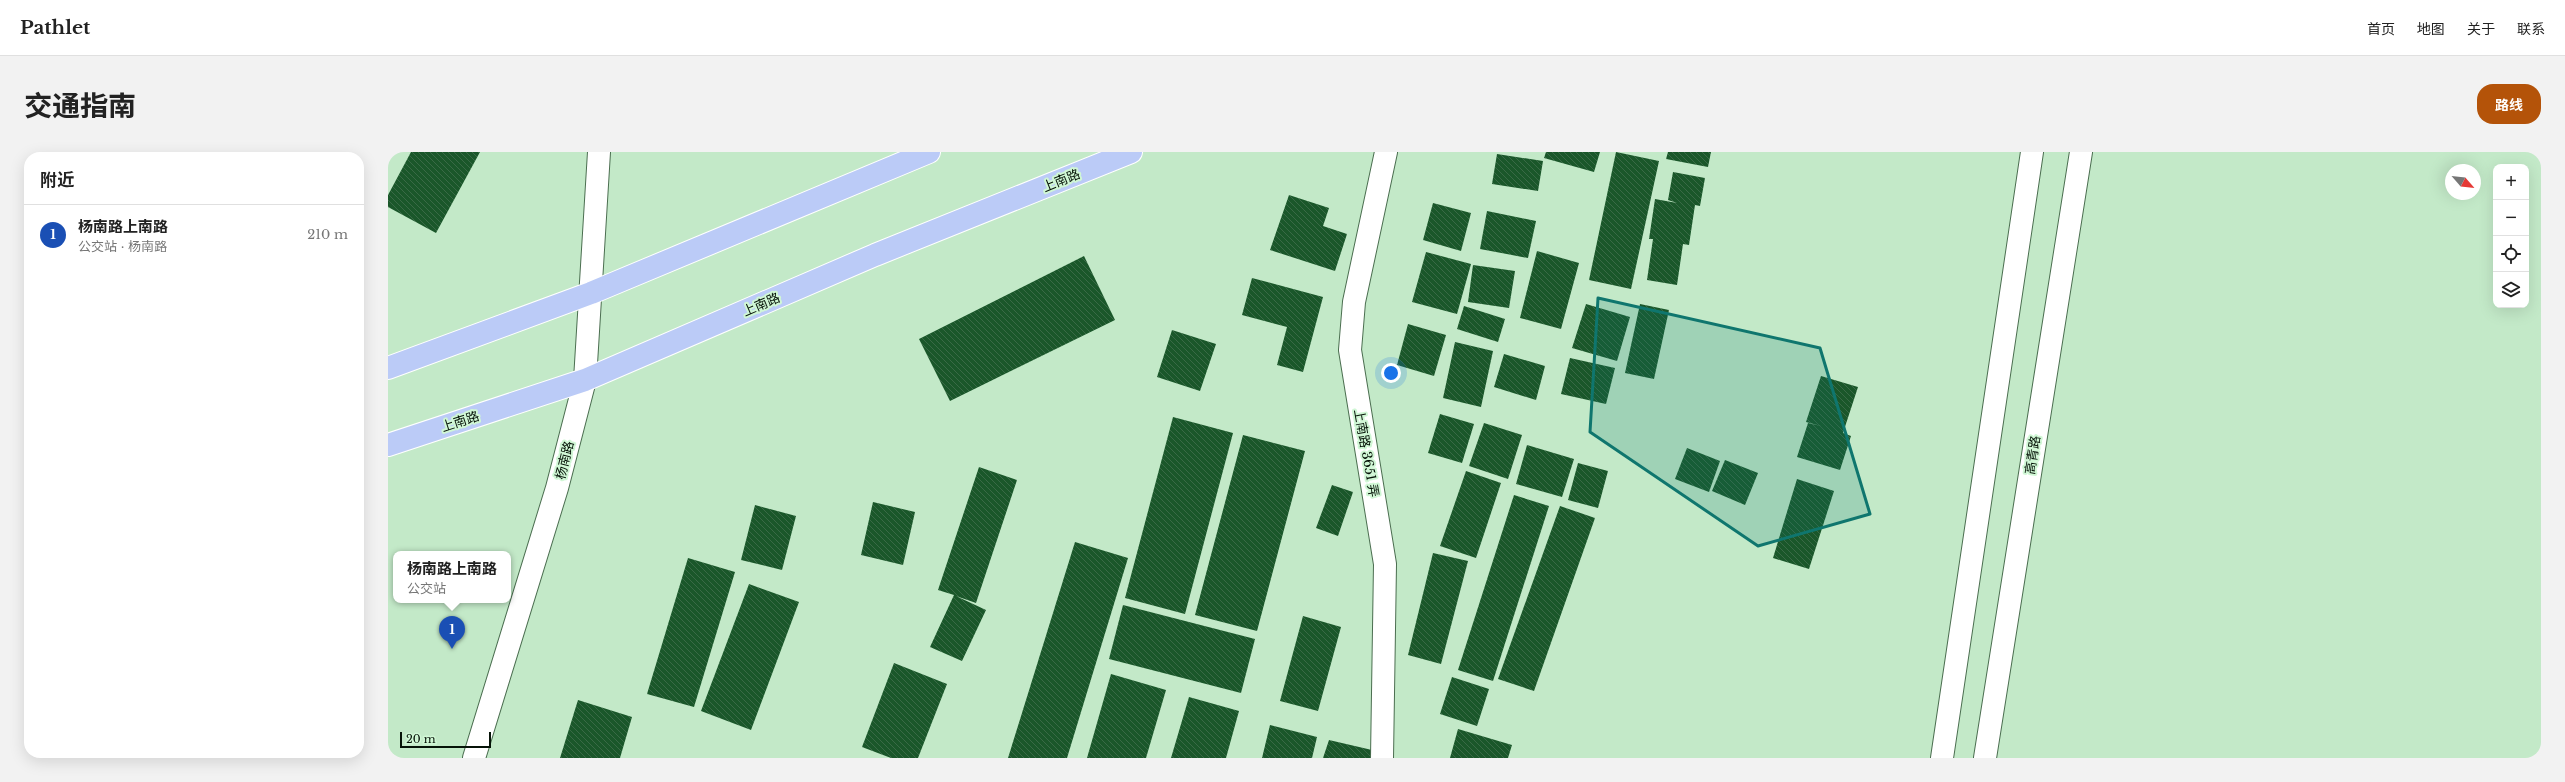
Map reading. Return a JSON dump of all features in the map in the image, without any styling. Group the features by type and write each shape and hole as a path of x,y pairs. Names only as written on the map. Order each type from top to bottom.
{"main road":[{"path":"388,368 591,293 929,152"},
{"name":"上南路","path":"388,445 585,380 875,255 1131,152"}],"street":[{"name":"杨南路","path":"474,758 555,496 585,380 599,152"},
{"name":"上南路 3651 弄","path":"1382,758 1385,564 1350,350 1354,302 1386,152"},
{"path":"1942,758 2032,152"},
{"name":"高青路","path":"1985,758 2081,152"}],"highlighted area":[{"path":"1598,298 1820,348 1870,514 1758,546 1590,432"}],"building":[{"path":"411,152 480,152 436,233 388,207 388,195"},
{"path":"1546,152 1600,152 1594,172 1544,158"},
{"path":"1616,152 1659,161 1631,289 1589,280"},
{"path":"1668,152 1711,152 1708,167 1666,159"},
{"path":"1497,154 1543,161 1538,191 1492,184"},
{"path":"1673,172 1705,178 1700,206 1695,205 1689,245 1683,244 1677,285 1647,280 1653,239 1649,239 1655,199 1677,203 1668,200"},
{"path":"1289,195 1329,208 1323,226 1347,234 1335,271 1270,250"},
{"path":"1433,203 1471,213 1461,251 1423,240"},
{"path":"1487,211 1536,221 1528,258 1480,249"},
{"path":"1537,251 1579,263 1561,329 1520,318"},
{"path":"1426,252 1471,264 1457,314 1412,302"},
{"path":"1084,256 1115,320 950,401 919,339"},
{"path":"1473,265 1515,271 1509,308 1468,302"},
{"path":"1252,278 1323,297 1303,372 1277,365 1287,327 1242,315"},
{"path":"1586,304 1630,317 1617,361 1572,348"},
{"path":"1640,304 1669,310 1654,379 1625,373"},
{"path":"1464,306 1505,319 1498,342 1457,329"},
{"path":"1408,324 1446,335 1434,376 1397,365"},
{"path":"1172,330 1216,344 1200,391 1157,377"},
{"path":"1455,342 1493,351 1481,407 1443,398"},
{"path":"1504,354 1545,366 1536,400 1494,387"},
{"path":"1570,358 1615,368 1606,404 1561,394"},
{"path":"1821,376 1858,387 1843,433 1851,436 1840,470 1797,457 1808,423 1821,426 1806,422"},
{"path":"1440,414 1474,424 1462,463 1428,453"},
{"path":"1173,417 1233,433 1185,614 1125,598"},
{"path":"1484,423 1522,435 1508,479 1469,466"},
{"path":"1243,435 1305,451 1257,631 1195,615"},
{"path":"1527,445 1574,459 1562,497 1516,484"},
{"path":"1687,448 1720,461 1709,492 1675,479"},
{"path":"1725,460 1758,473 1745,505 1712,491"},
{"path":"1578,463 1608,471 1598,508 1568,500"},
{"path":"979,467 1017,480 976,603 956,596 986,610 962,661 930,647 954,595 938,590"},
{"path":"1466,471 1501,483 1476,558 1440,546"},
{"path":"1797,479 1834,491 1809,569 1773,558"},
{"path":"1332,485 1353,492 1338,536 1316,528"},
{"path":"1514,495 1549,506 1493,681 1458,670"},
{"path":"873,502 915,512 903,565 861,555"},
{"path":"755,505 796,516 782,570 741,560"},
{"path":"1560,506 1595,518 1534,691 1498,679"},
{"path":"1075,542 1128,558 1067,758 1008,758"},
{"path":"1433,553 1468,561 1441,664 1408,655"},
{"path":"688,558 735,572 694,707 647,694"},
{"path":"749,584 799,602 751,730 701,711"},
{"path":"1123,605 1255,639 1241,693 1109,659"},
{"path":"1303,616 1341,627 1318,711 1280,701"},
{"path":"894,663 947,684 918,758 891,758 862,747"},
{"path":"1111,674 1166,690 1146,758 1087,758"},
{"path":"1452,677 1489,689 1477,726 1440,714"},
{"path":"1189,697 1239,711 1226,758 1171,758"},
{"path":"578,700 632,717 620,758 560,758"},
{"path":"1270,725 1317,737 1312,758 1262,758"},
{"path":"1458,729 1512,745 1508,758 1450,758"},
{"path":"1329,740 1372,750 1370,758 1323,758"}],"place":[{"name":"杨南路上南路","path":"452,649"}]}
